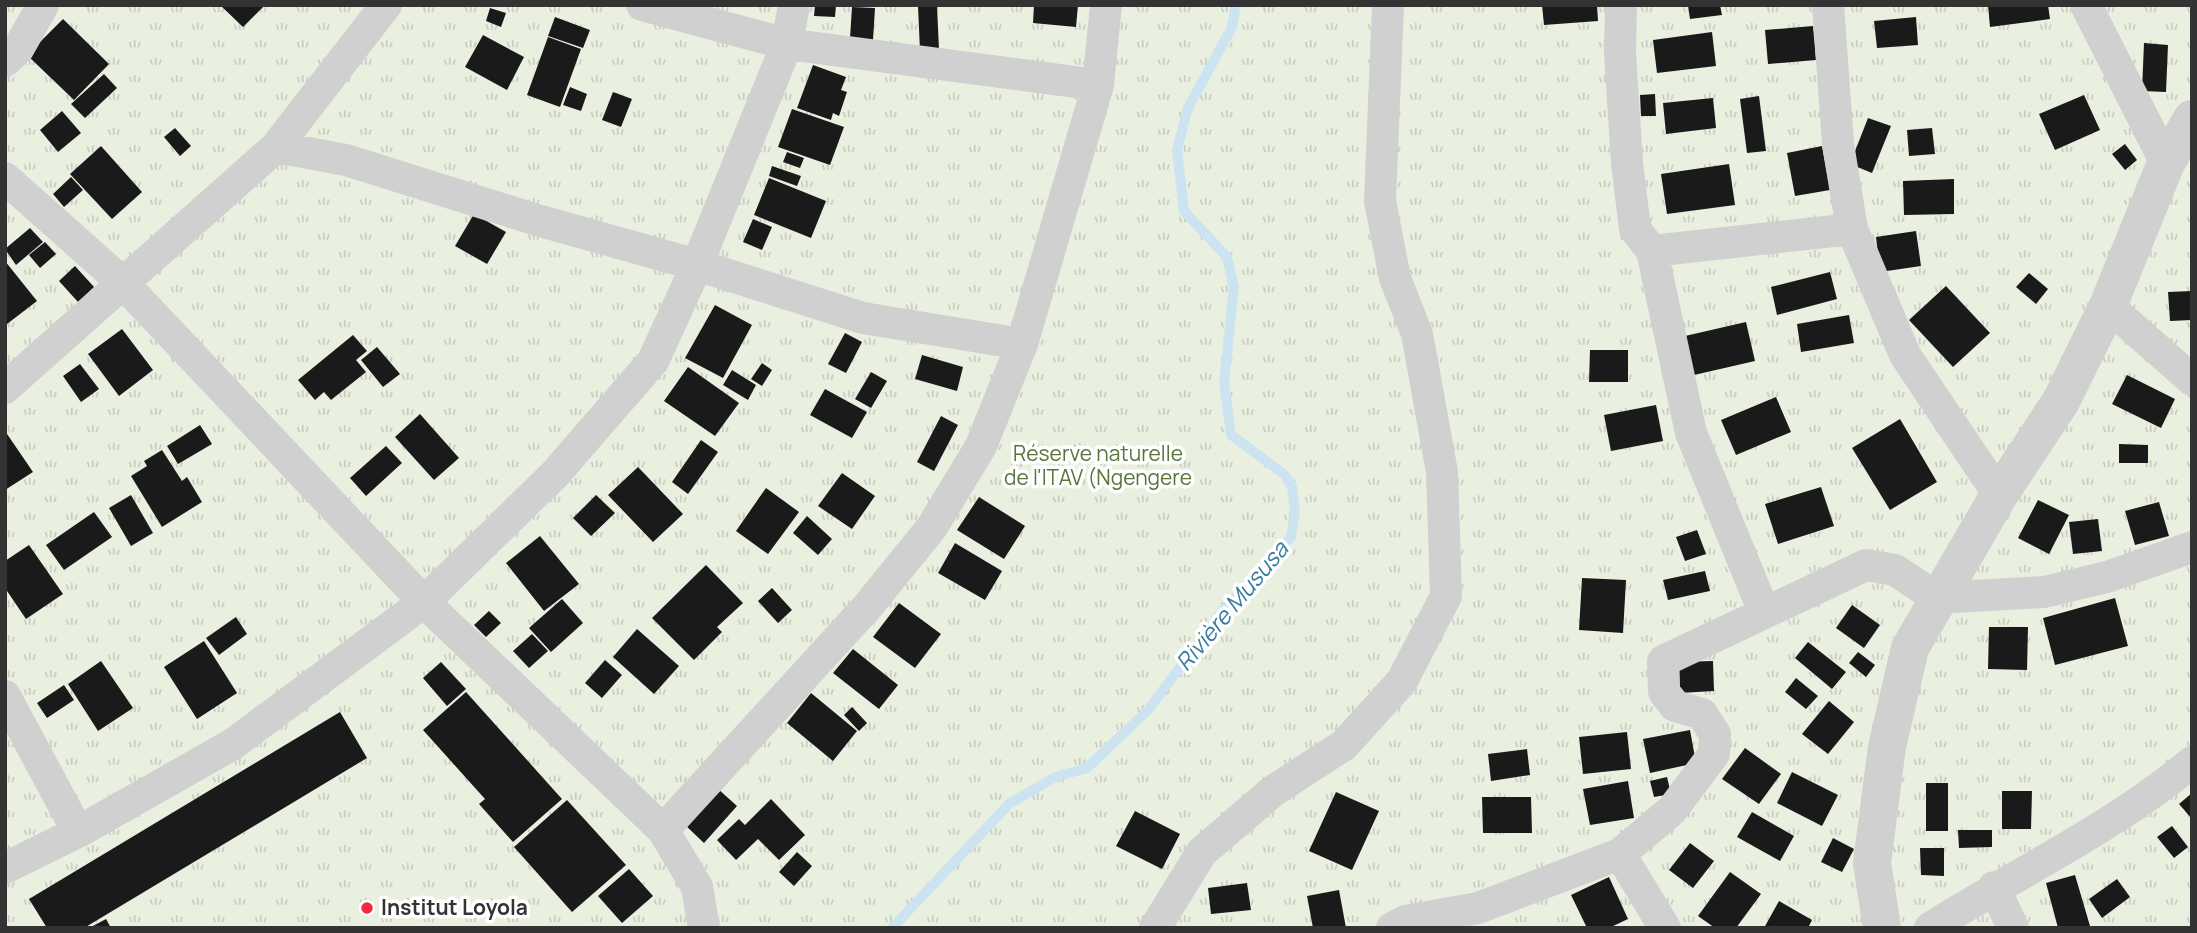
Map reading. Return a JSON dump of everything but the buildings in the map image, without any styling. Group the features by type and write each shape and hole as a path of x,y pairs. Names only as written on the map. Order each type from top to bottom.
{"street":[{"path":"5,61 18,49 43,5"},
{"path":"5,388 276,146 386,5"},
{"path":"642,5 787,44 1098,85"},
{"path":"5,868 78,832 233,744 424,602 555,474 653,361 697,265 787,44 794,5"},
{"path":"663,830 868,606 932,527 981,446 1022,344 1098,85 1106,5"},
{"path":"1155,928 1202,852 1273,791 1343,745 1402,681 1446,596 1443,472 1417,334 1395,278 1380,201 1388,5"},
{"path":"1621,5 1619,53 1626,163 1635,229 1652,251 1691,433 1764,612"},
{"path":"1828,5 1838,144 1852,229 1905,355 1999,495"},
{"path":"2086,5 2166,163"},
{"path":"1882,928 1872,863 1887,747 1910,648 1999,495 2061,401 2108,306 2166,163 2192,119"},
{"path":"276,146 346,160 537,220 697,265 863,318 1022,344"},
{"path":"5,178 122,282 424,602 663,830 697,887 704,928"},
{"path":"1652,251 1852,229"},
{"path":"2108,306 2192,380"},
{"path":"1392,928 1405,921 1478,908 1620,854 1672,810 1714,754 1715,734 1702,714 1675,706 1664,692 1663,661 1764,612 1866,565 1895,570 1937,598 2044,592 2107,577 2192,547"},
{"path":"5,696 78,832"},
{"path":"1930,928 1994,887 2084,839 2192,762"},
{"path":"1620,854 1665,928"},
{"path":"1994,887 2013,928"}],"green space":[{"name":"Réserve naturelle de l'ITAV (Ngengere","path":"5,5 2192,5 2192,928 5,928"}],"waterway":[{"name":"Rivière Mususa","path":"892,928 1009,804 1055,777 1087,768 1148,710 1219,615 1291,537 1295,512 1292,487 1285,475 1231,435 1224,382 1234,287 1227,257 1184,211 1177,150 1188,108 1232,27 1236,5"}],"place":[{"name":"Institut Loyola","path":"367,908"}]}
